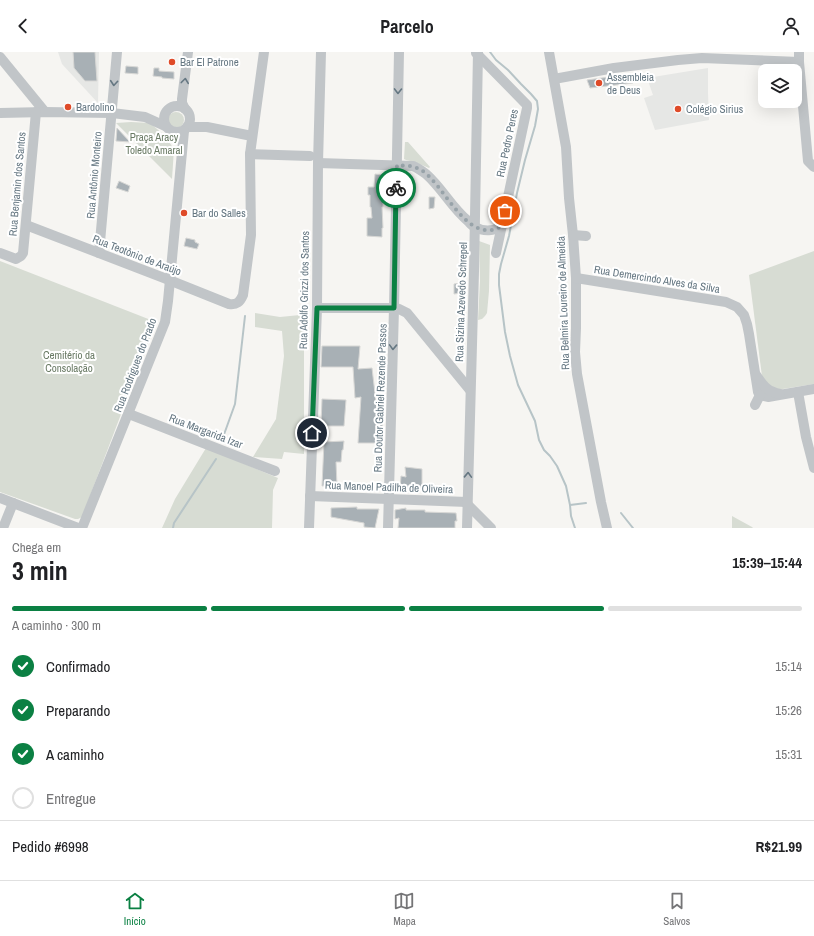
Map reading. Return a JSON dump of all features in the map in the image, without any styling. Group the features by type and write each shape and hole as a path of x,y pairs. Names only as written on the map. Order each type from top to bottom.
{"street":[{"name":"Rua Antônio Monteiro","path":"99,253 117,52"},
{"name":"Rua Rodrigues do Prado","path":"82,528 165,322 181,154 186,121 182,99 188,52"},
{"path":"264,52 250,154 310,156"},
{"name":"Rua Adolfo Grizzi dos Santos","path":"309,528 317,308 320,52"},
{"name":"Rua Doutor Gabriel Rezende Passos","path":"388,528 399,52"},
{"name":"Rua Belmira Loureiro de Almeida","path":"549,52 554,79 566,119 566,147 572,198 576,278 575,352 577,374 607,528"},
{"name":"Rua Pedro Peres","path":"477,53 527,105 496,253"},
{"name":"Rua Sizina Azevedo Schrepel","path":"467,525 475,227 477,53"},
{"path":"0,57 41,112"},
{"path":"554,79 614,68 678,60 702,58 799,57 808,161 814,167"},
{"path":"0,113 41,112 112,114 145,117 166,111 175,106 180,106 186,121"},
{"path":"166,111 163,121 181,154"},
{"name":"Rua Benjamin dos Santos","path":"0,253 16,258 21,256 23,253 41,112"},
{"path":"145,117 174,132 179,132 186,121"},
{"path":"186,121 252,136"},
{"name":"Rua Teotônio de Araújo","path":"26,225 234,305 241,300 243,295 251,234 250,154"},
{"path":"318,163 413,166 422,170 464,218 475,227 483,230 496,230 502,226"},
{"path":"573,234 586,236"},
{"name":"Rua Demercindo Alves da Silva","path":"576,278 726,302 737,307 744,315 747,324 760,401 780,394"},
{"path":"317,308 394,308 407,313 470,390"},
{"path":"455,372 467,374 470,371 471,366"},
{"name":"Rua Demercindo Alves da Silva","path":"754,372 764,388 771,392 780,394"},
{"path":"780,394 814,389"},
{"path":"798,392 806,437 814,468"},
{"name":"Rua Margarida Izar","path":"129,414 275,471"},
{"name":"Rua Manoel Padilha de Oliveira","path":"310,496 467,503"},
{"path":"0,498 78,528"},
{"path":"3,528 13,503"},
{"path":"467,503 491,528"},
{"path":"467,525 469,517 479,517"}],"shaded area":[{"path":"58,52 99,52 98,103 62,64"},
{"name":"Colégio Sirius","path":"708,68 709,120 655,130 644,98 653,95 647,78"}],"green space":[{"path":"173,112 179,112 184,117 182,126 179,128 173,128 168,123 168,117"},
{"name":"Praça Aracy Toledo Amaral","path":"116,123 150,123 164,135 174,149 172,179"},
{"path":"405,142 408,142 430,167 429,168 404,159"},
{"path":"479,241 490,245 487,313 482,319 478,320 480,281"},
{"path":"814,251 814,384 764,392 749,275"},
{"name":"Cemitério da Consolação","path":"0,261 156,322 82,517 78,519 0,492"},
{"path":"255,313 280,317 300,315 304,324 304,454 284,452 282,459 253,457 276,419 284,356 282,331 255,327"},
{"path":"206,448 278,478 273,490 272,528 162,528 175,499"},
{"path":"732,516 752,527 753,528 732,528"}],"building":[{"path":"73,52 95,52 97,81 85,81 74,68"},
{"path":"126,66 138,67 138,74 125,73"},
{"path":"154,68 159,68 159,71 174,72 174,79 153,76"},
{"path":"631,74 633,83 590,88 587,80"},
{"path":"117,128 130,142 116,141"},
{"path":"375,174 384,175 385,196 383,196 382,207 382,237 367,236 367,218 372,218 368,187 374,187"},
{"path":"119,181 130,186 128,192 116,188"},
{"path":"429,197 435,197 434,208 429,209"},
{"path":"186,238 195,240 195,242 199,244 197,249 184,246"},
{"path":"461,283 461,293 454,294 454,284"},
{"path":"322,346 360,346 358,369 372,368 376,402 382,402 382,443 358,443 361,397 355,398 353,367 321,367"},
{"path":"322,399 346,400 344,426 321,426"},
{"path":"344,441 341,462 336,462 337,486 322,486 324,442"},
{"path":"405,467 422,469 422,489 400,489 401,476 406,477"},
{"path":"357,507 357,509 379,509 375,528 364,527 364,523 331,517 331,508"},
{"path":"406,508 406,510 425,510 425,512 456,513 457,521 455,521 455,528 398,528 399,518 395,519 395,510"}],"waterway":[{"path":"490,52 496,60 508,70 537,101 538,109 535,126 517,193 509,236 499,274 499,285 505,332 518,385 535,421 539,440 544,450 557,466 566,486 571,516 575,528"},
{"path":"222,440 235,404 245,316"},
{"path":"173,528 174,523 216,459"},
{"path":"570,505 586,503"},
{"path":"621,513 633,528"}],"way so far":[{"path":"396,188 397,165 413,166 422,170 430,177 464,218 475,227 483,230 496,230 502,226 505,211"}],"place":[{"name":"Bar El Patrone","path":"172,62"},
{"name":"Assembleia de Deus","path":"599,83"},
{"name":"Bardolino","path":"68,107"},
{"name":"Colégio Sirius","path":"678,109"},
{"name":"Bar do Salles","path":"184,213"}],"route":[{"path":"312,433 317,308 394,308 396,188"}]}
